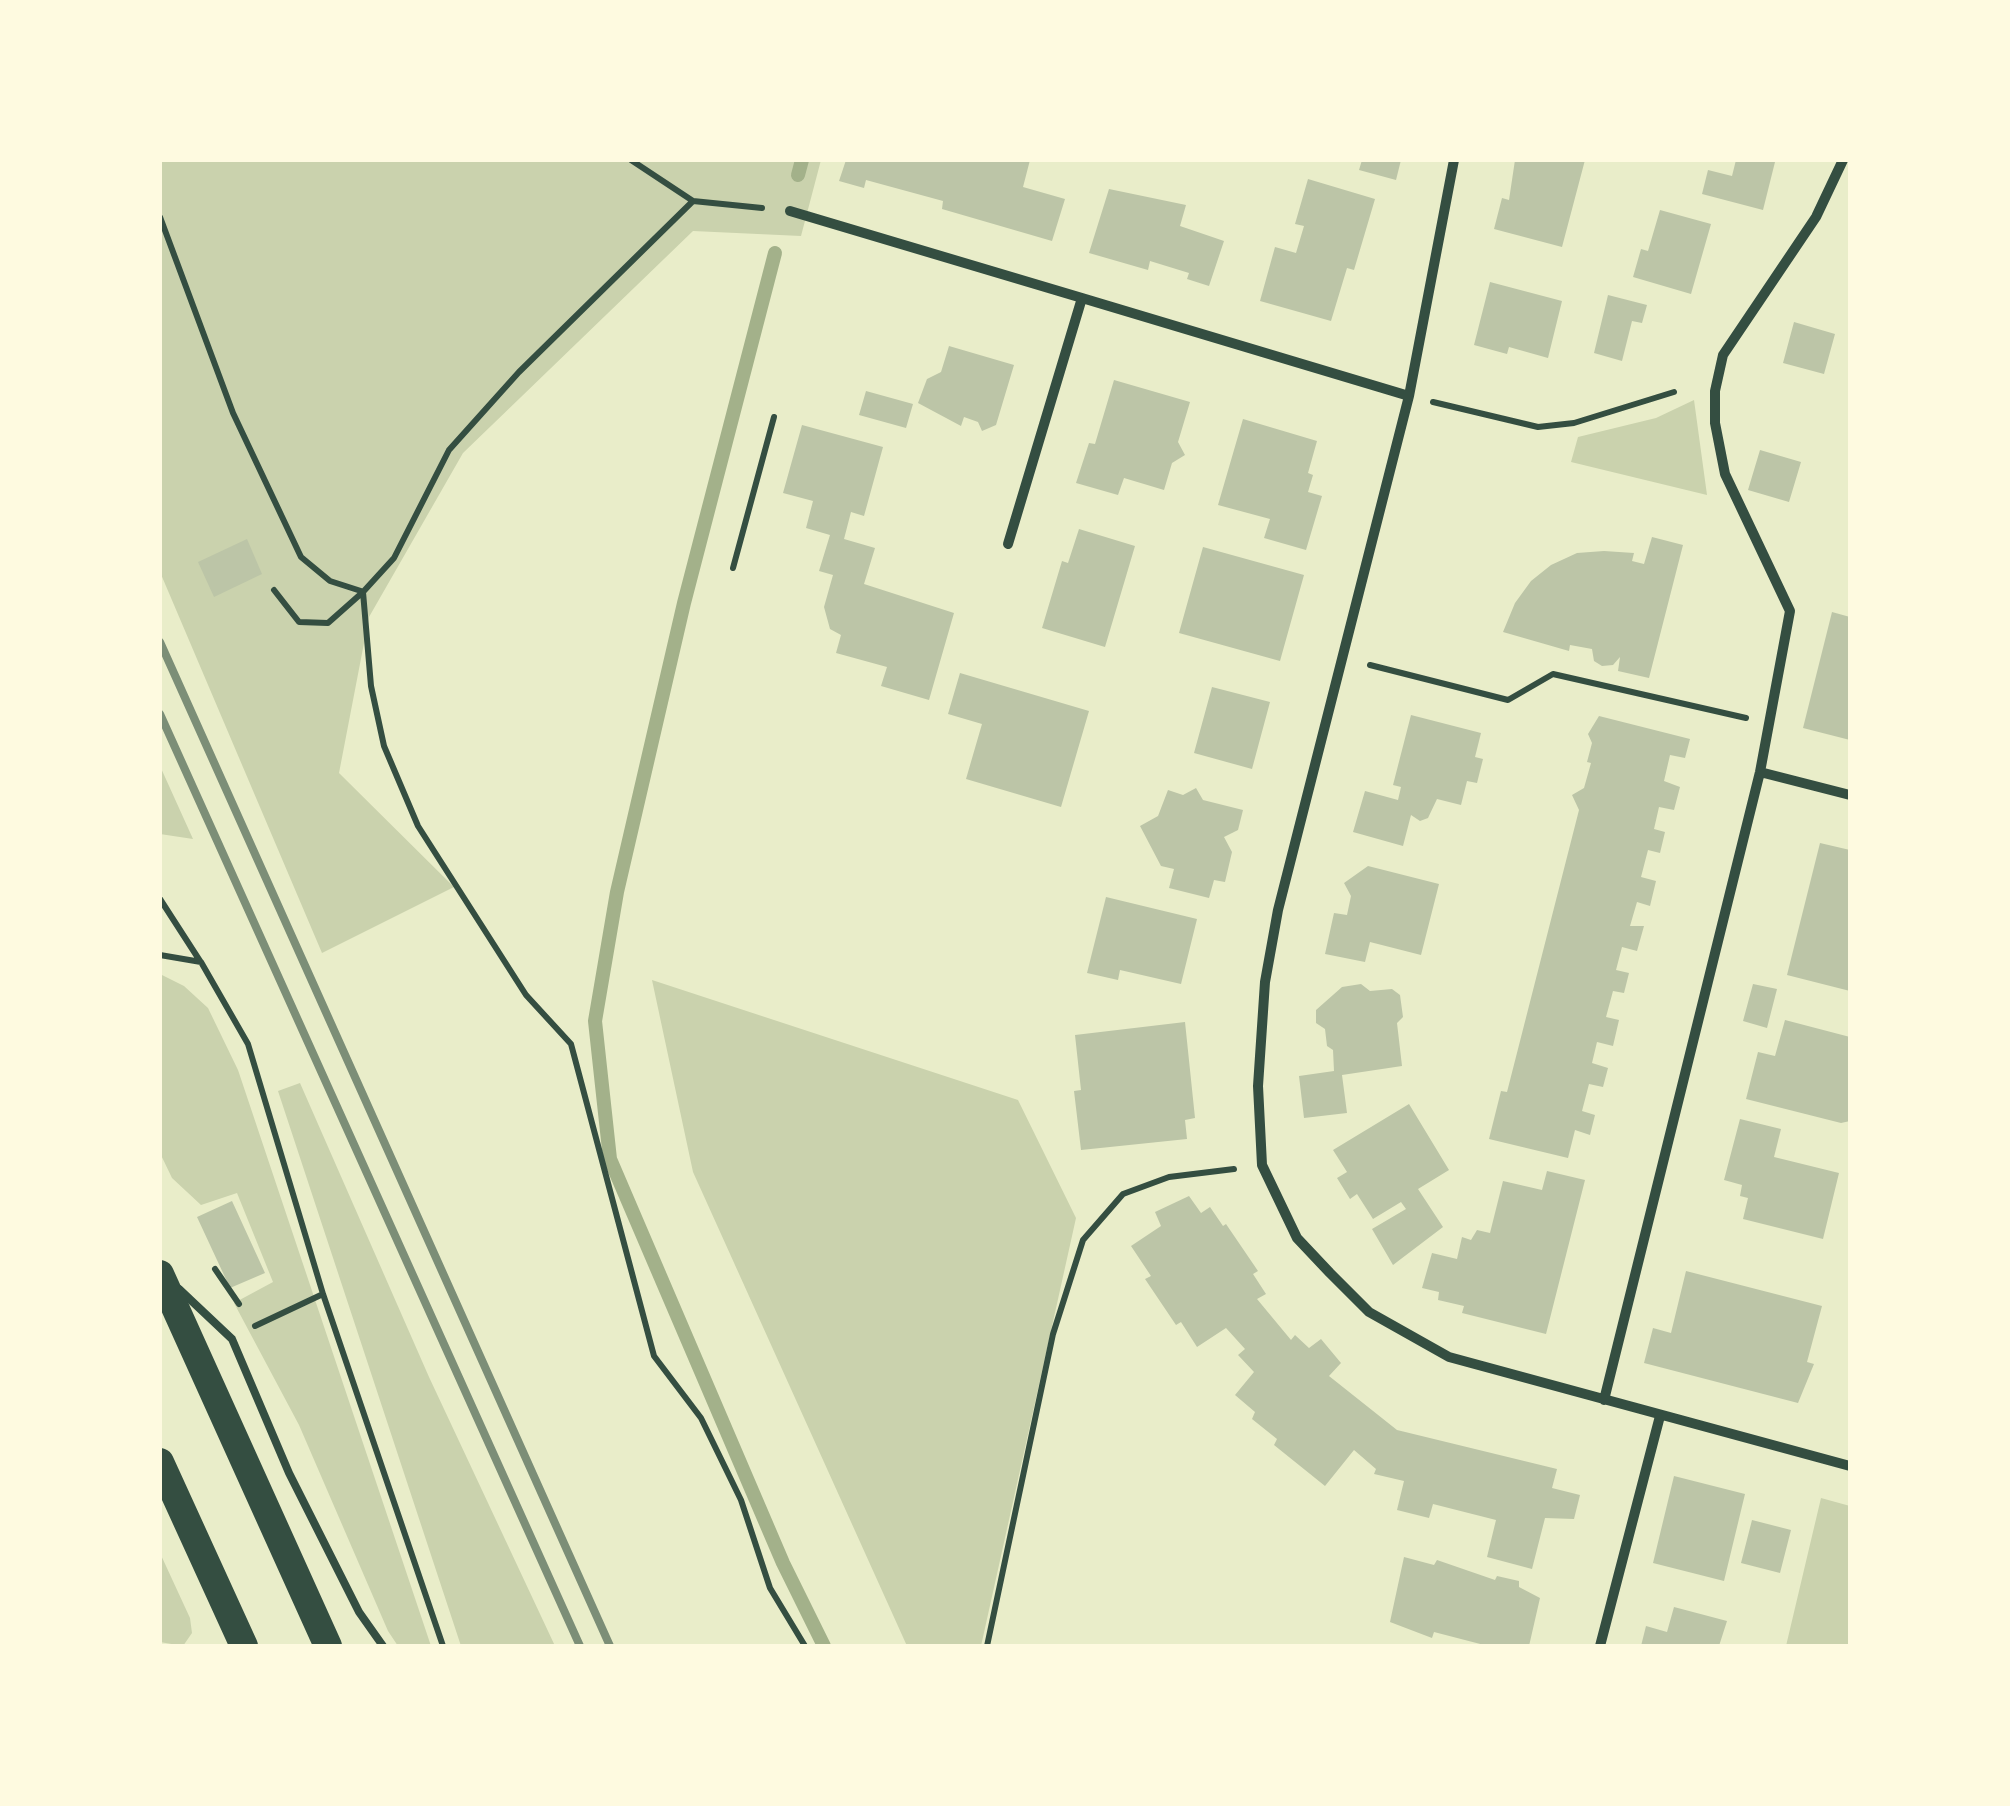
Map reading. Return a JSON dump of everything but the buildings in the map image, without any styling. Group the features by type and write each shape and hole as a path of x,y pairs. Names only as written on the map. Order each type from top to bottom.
{"highway":[{"path":"160,1273 328,1646"},
{"path":"160,1462 244,1646"}],"street":[{"path":"1454,160 1408,396 1265,982 1258,1086 1262,1165 1298,1238 1369,1312 1449,1357 1850,1466"},
{"path":"1604,1400 1760,772 1790,611 1725,474 1715,423 1715,392 1722,355 1816,217 1844,160"},
{"path":"790,211 1408,396"},
{"path":"1008,544 1082,298"},
{"path":"1760,772 1850,796"},
{"path":"1600,1646 1660,1416"}],"lane":[{"path":"160,1273 232,1338 288,1473 360,1612 383,1646"}],"path":[{"path":"631,160 694,201 790,211"},
{"path":"274,590 299,622 328,623 363,592 394,558 449,450 519,372 694,201"},
{"path":"160,218 233,413 301,558 330,581 363,592"},
{"path":"1408,396 1538,426 1574,422 1674,392"},
{"path":"733,568 774,417"},
{"path":"363,592 371,686 384,746 428,841 526,995 571,1044 654,1356 701,1418 741,1500 770,1588 805,1646"},
{"path":"1341,658 1508,700 1553,674 1771,724"},
{"path":"160,900 248,1044 323,1294 443,1646"},
{"path":"160,955 201,962"},
{"path":"986,1646 1052,1334 1083,1240 1123,1194 1169,1177 1262,1165"},
{"path":"215,1269 256,1329 323,1294"}],"green space":[{"path":"160,160 821,160 801,236 693,231 463,453 369,617 339,773 454,887 322,953 160,572"},
{"path":"1694,400 1707,495 1571,462 1578,437 1656,418"},
{"path":"160,766 193,839 160,834"},
{"path":"160,974 184,986 208,1008 238,1070 431,1646 398,1646 388,1631 299,1425 234,1303 273,1282 237,1193 201,1205 172,1178 160,1153"},
{"path":"652,980 1018,1100 1076,1218 981,1646 907,1646 693,1172"},
{"path":"300,1083 429,1377 555,1646 461,1646 278,1091"},
{"path":"1821,1498 1850,1506 1850,1646 1786,1646"},
{"path":"160,1553 190,1618 192,1633 183,1646 160,1642"}],"waterway":[{"path":"798,175 802,160"},
{"path":"775,253 684,603 617,892 595,1021 610,1159 783,1563 824,1646"}],"railway":[{"path":"160,642 610,1646"},
{"path":"160,714 580,1646"}]}
